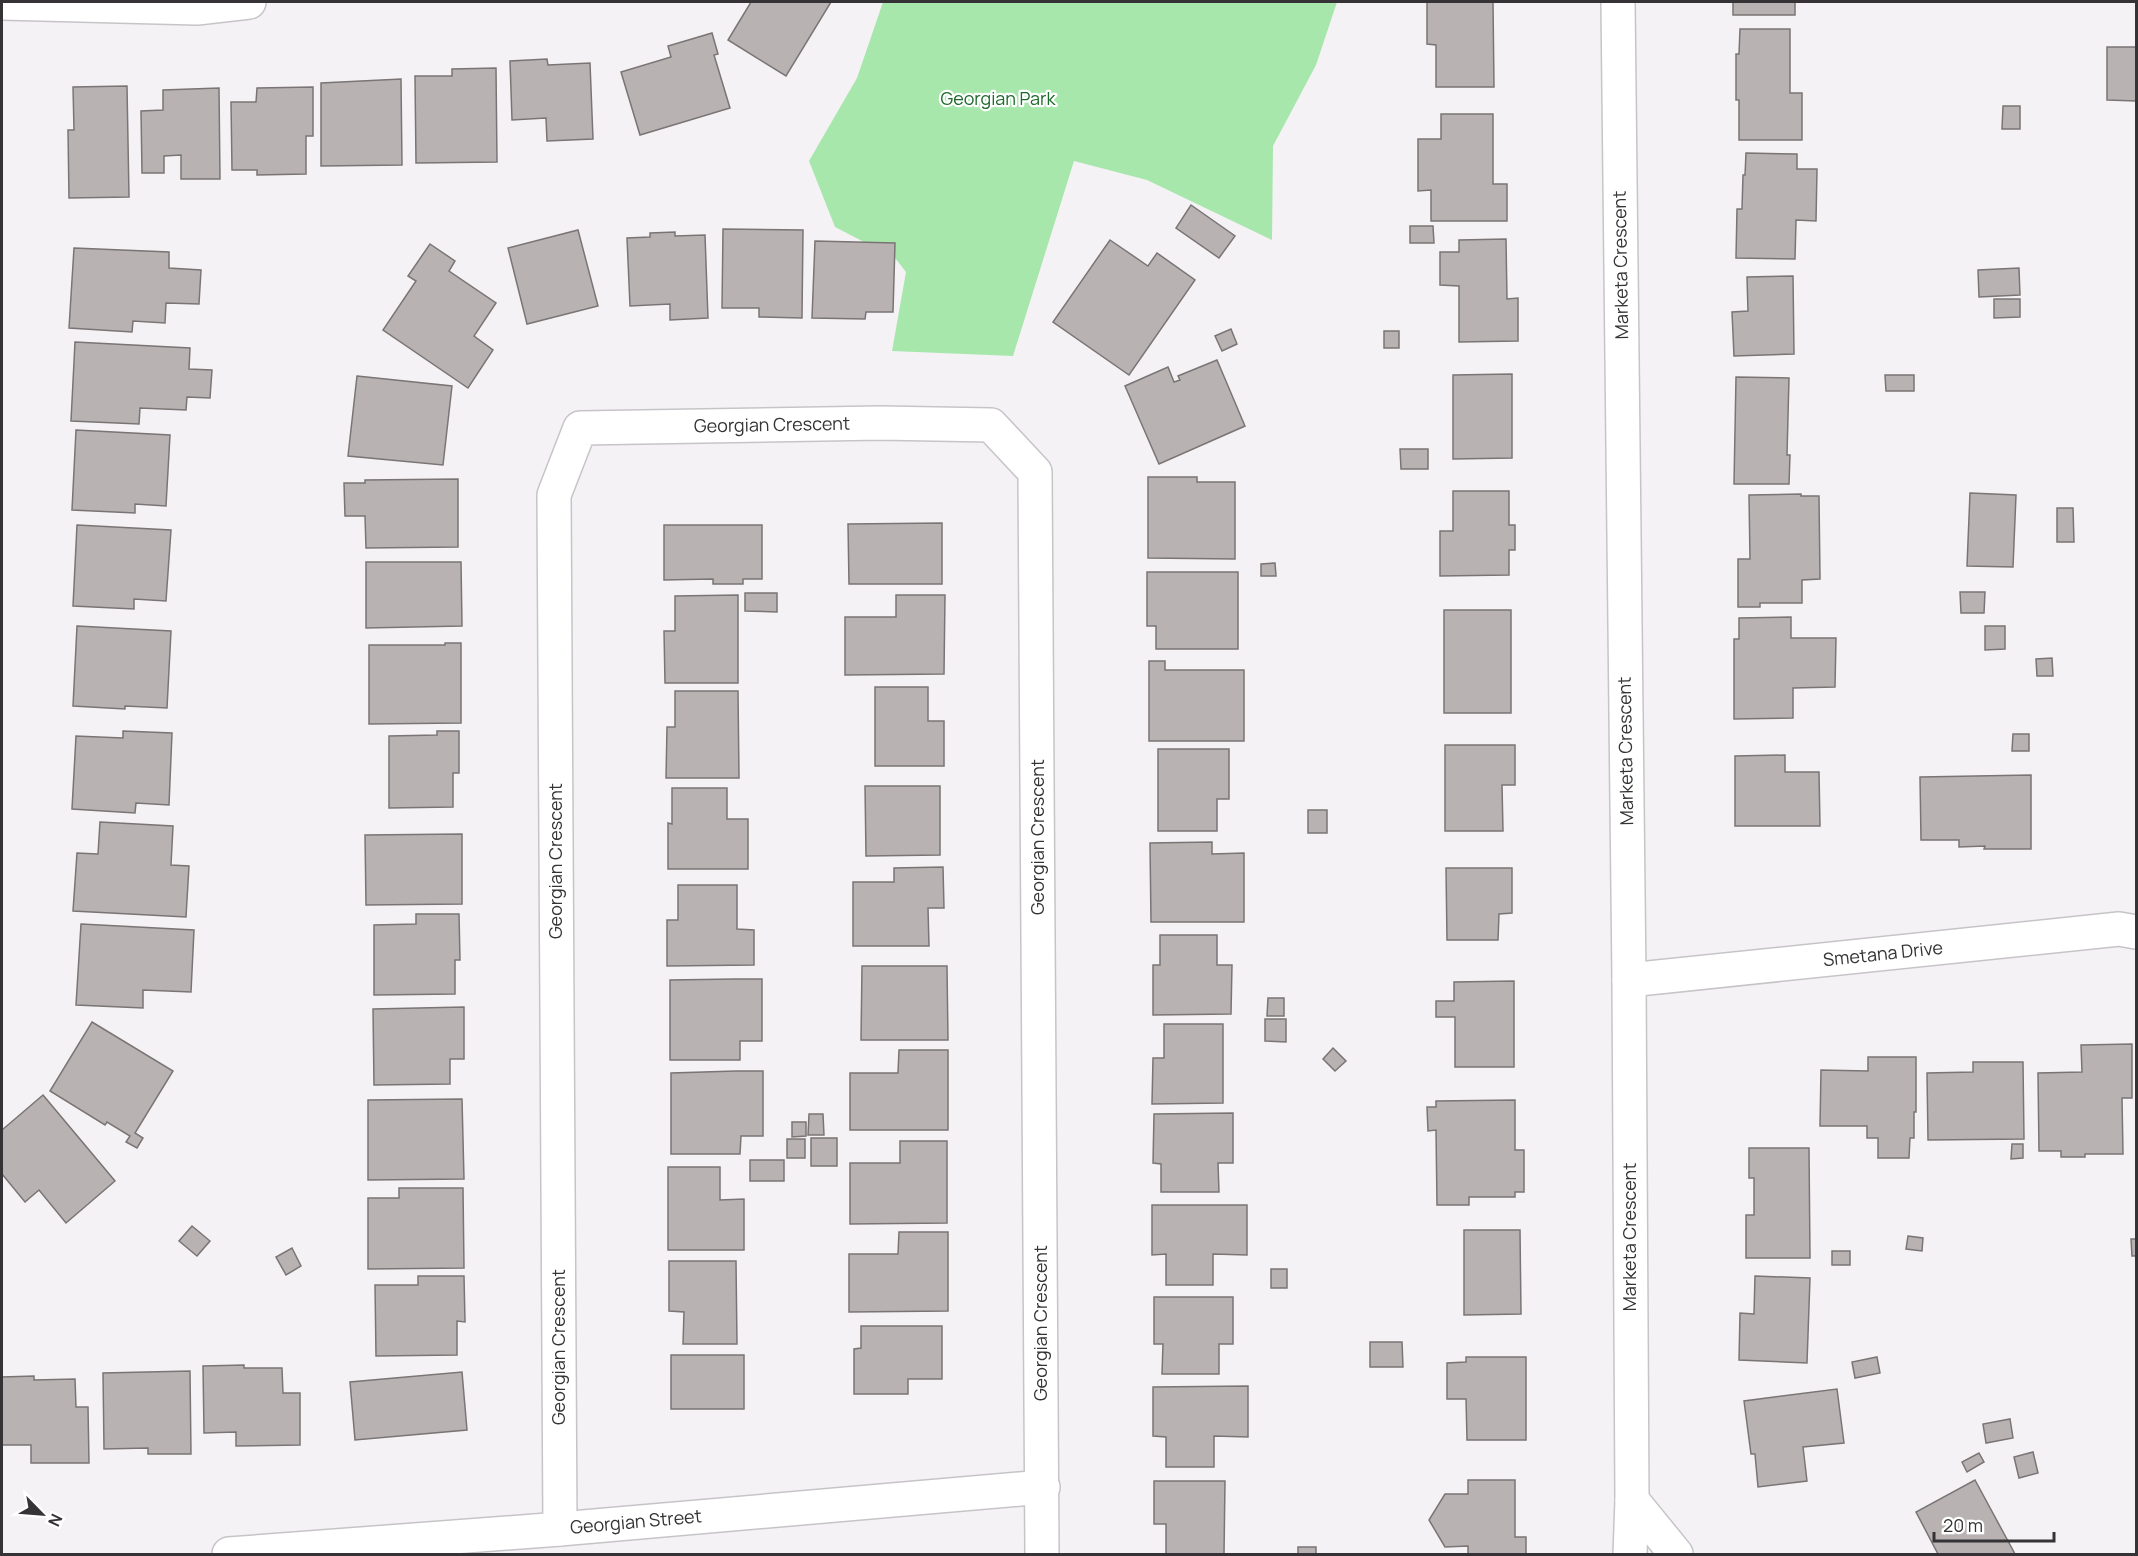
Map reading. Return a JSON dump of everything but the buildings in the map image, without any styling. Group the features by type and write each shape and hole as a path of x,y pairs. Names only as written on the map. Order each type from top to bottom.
{"street":[{"path":"2,3 197,8 249,2"},
{"name":"Marketa Crescent","path":"1618,2 1629,980 1632,1500 1630,1554"},
{"name":"Georgian Crescent","path":"560,1529 554,495 580,428 880,423 991,425 1035,472 1042,1487"},
{"name":"Smetana Drive","path":"1629,980 2119,929 2136,932"},
{"path":"1042,1487 1042,1554"},
{"name":"Georgian Street","path":"229,1554 560,1529 1042,1487"},
{"path":"1632,1500 1676,1554"}],"green space":[{"name":"Georgian Park","path":"883,2 1337,2 1316,65 1273,146 1272,240 1147,180 1074,161 1013,356 892,351 906,272 895,258 835,227 809,161 857,78"}]}
